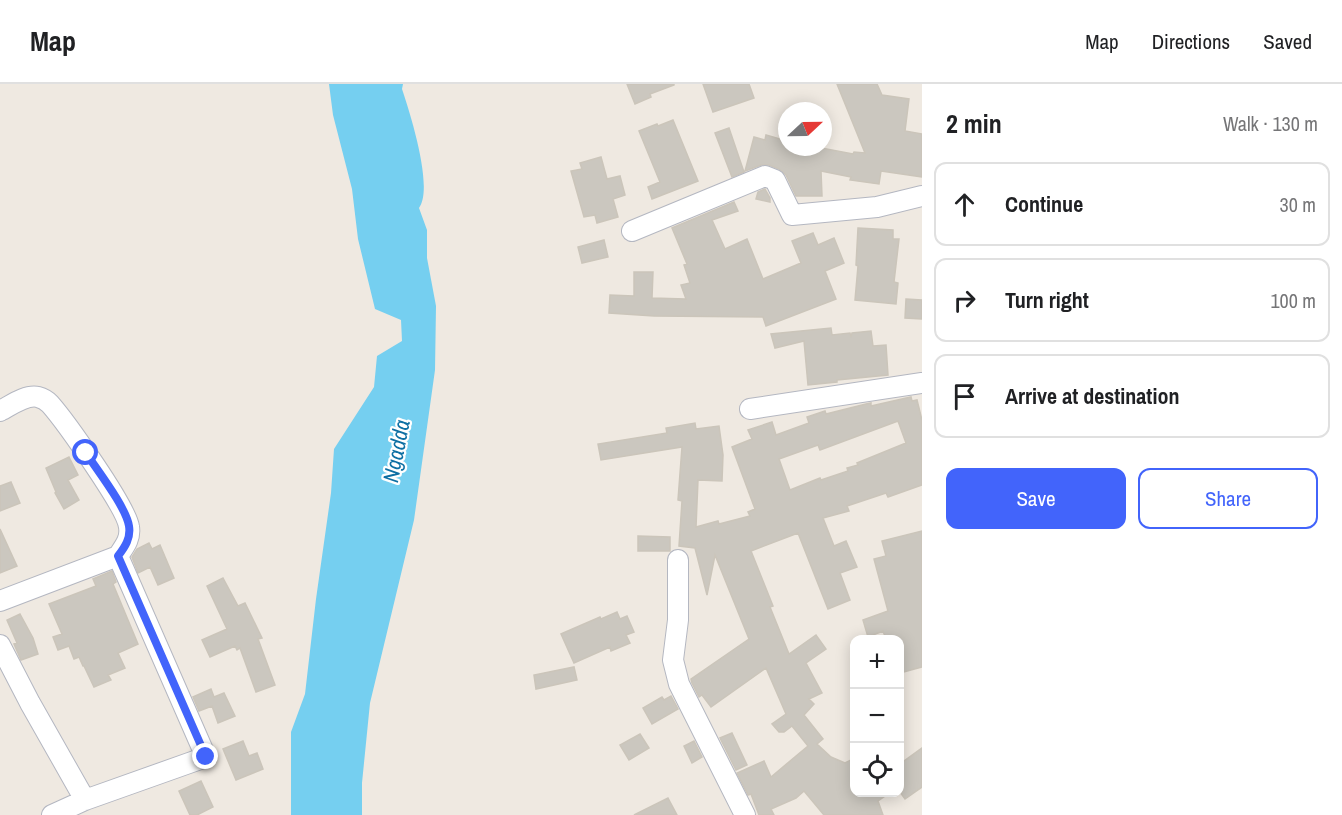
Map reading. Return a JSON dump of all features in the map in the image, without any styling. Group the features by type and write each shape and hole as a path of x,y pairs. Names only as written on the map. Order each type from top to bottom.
{"street":[{"path":"632,231 765,176 775,180 792,215 877,207 922,195"},
{"path":"750,409 922,383"},
{"path":"0,411 37,396 48,402 86,453 123,510 129,527 128,543 118,556 0,601"},
{"path":"52,815 85,800 206,757 118,556"},
{"path":"678,560 678,620 673,660 679,684 745,815"},
{"path":"0,645 85,800"}],"water":[{"name":"Ngadda","path":"329,84 403,84 402,89 419,150 424,184 423,198 419,208 427,230 427,258 436,306 435,370 414,520 370,703 362,783 362,815 291,815 291,732 305,694 331,493 334,449 374,387 377,356 402,341 401,320 375,309 358,239 352,189 333,115"}],"building":[{"path":"627,84 674,85 650,94 651,97 635,104"},
{"path":"703,84 749,84 754,98 713,112"},
{"path":"837,84 877,84 882,95 909,99 905,131 922,134 922,177 881,171 879,184 850,180 851,177 821,171 822,196 796,196 786,175 779,169 761,165 745,171 754,137 765,140 766,135 778,138 778,156 832,156 832,150 853,154 854,152 865,153"},
{"path":"673,120 698,181 652,199 648,187 660,182 639,131"},
{"path":"729,128 744,172 732,177 715,133"},
{"path":"601,157 607,179 620,176 625,195 613,199 618,217 597,223 595,215 584,217 571,171 582,169 580,163"},
{"path":"765,189 770,202 756,199 758,192"},
{"path":"734,202 738,211 712,220 725,249 747,239 763,279 801,263 792,241 813,233 818,245 834,238 844,263 825,271 836,299 766,326 763,317 654,316 609,313 610,295 634,296 634,272 653,272 652,298 686,299 681,285 690,283 684,265 687,264 672,228"},
{"path":"858,228 893,230 893,239 899,239 894,282 898,283 896,304 855,300"},
{"path":"604,240 608,257 582,263 578,247"},
{"path":"906,299 922,300 922,319 905,318"},
{"path":"831,328 832,335 850,333 851,337 852,333 871,331 873,346 886,345 888,375 808,385 804,341 775,348 771,334"},
{"path":"911,397 912,401 917,400 922,420 922,485 888,497 886,493 847,506 849,511 823,518 834,546 846,541 857,567 840,573 850,600 828,609 798,533 751,551 789,654 816,635 826,649 806,663 822,693 809,699 814,704 804,715 823,739 817,744 831,757 845,763 850,760 850,797 884,797 878,801 883,815 824,815 804,791 796,798 771,809 774,815 759,815 751,794 748,795 737,773 764,761 771,777 808,746 792,726 784,732 779,732 772,724 786,714 766,668 711,707 702,695 699,697 692,683 691,679 749,639 715,555 707,595 695,548 679,546 682,501 678,500 682,447 601,460 598,444 667,433 666,428 695,423 696,429 719,426 723,455 722,481 698,480 696,527 718,521 719,524 750,516 748,512 755,509 732,447 752,439 748,430 772,422 776,435 809,423 807,417 825,411 826,414 871,403 871,406","holes":["898,421 906,443 857,463 858,465 847,468 848,471 821,480 820,478 790,490 779,459 818,445 820,450"]},
{"path":"69,457 78,475 68,480 79,500 64,509 55,493 46,468"},
{"path":"11,482 20,503 0,511 0,486"},
{"path":"0,529 17,566 0,573"},
{"path":"922,531 922,667 904,672 904,635 884,635 883,631 867,635 863,620 888,611 874,559 886,556 882,541"},
{"path":"638,536 670,537 670,551 638,551"},
{"path":"149,543 152,549 160,545 174,578 158,585 150,567 138,573 132,557 137,549"},
{"path":"112,571 116,582 113,584 138,644 118,653 125,668 108,675 111,680 94,687 79,657 74,659 69,646 58,650 53,637 62,634 49,604 96,586 93,579"},
{"path":"223,578 238,606 245,603 262,638 258,639 275,685 256,692 240,648 237,650 235,646 210,657 202,640 227,629 207,586"},
{"path":"617,612 620,619 627,616 634,632 626,635 630,643 611,651 610,647 574,663 561,634"},
{"path":"20,614 33,638 38,654 21,660 14,644 17,643 7,620"},
{"path":"574,667 577,680 536,689 534,675"},
{"path":"211,689 214,697 224,693 235,716 218,723 212,706 199,711 193,697"},
{"path":"671,696 678,709 652,724 643,708 662,697 664,700"},
{"path":"732,733 747,765 736,770 720,738"},
{"path":"640,734 649,748 629,760 620,745"},
{"path":"243,741 249,756 257,753 263,769 236,780 223,749"},
{"path":"694,741 702,757 692,763 684,746"},
{"path":"922,748 922,787 905,799 904,797 904,761"},
{"path":"201,781 213,807 197,815 190,815 179,791"},
{"path":"668,798 677,815 634,815"}],"route":[{"path":"86,453 123,510 129,527 128,543 118,556 206,757"}]}
